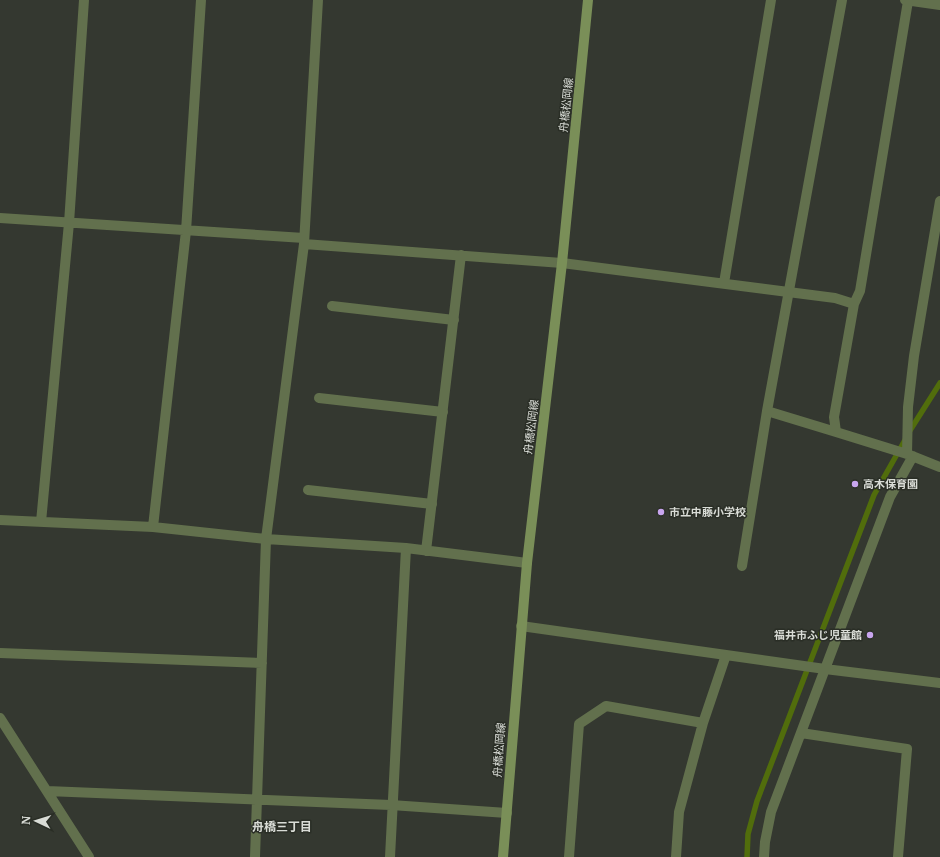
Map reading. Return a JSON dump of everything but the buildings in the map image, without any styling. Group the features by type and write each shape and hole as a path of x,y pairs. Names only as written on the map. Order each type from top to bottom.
{"main road":[{"name":"舟橋松岡線","path":"503,857 527,563 562,262 588,0"}],"street":[{"path":"41,522 69,223 84,0"},
{"path":"153,527 186,231 201,0"},
{"path":"255,857 266,539 304,241 318,0"},
{"path":"724,283 771,0"},
{"path":"742,566 789,292 842,0"},
{"path":"905,0 940,5"},
{"path":"836,432 834,417 854,304 860,291 908,0"},
{"path":"764,857 771,812 890,497 910,455 908,407 914,356 940,201"},
{"path":"0,218 186,231 461,255 562,262 836,298 854,304"},
{"path":"426,550 461,255"},
{"path":"332,306 454,320"},
{"path":"319,398 443,412"},
{"path":"768,411 910,455 940,467"},
{"path":"308,490 432,504"},
{"path":"0,520 153,527 266,539 406,548 527,563"},
{"path":"390,857 406,548"},
{"path":"521,626 825,669 940,683"},
{"path":"0,653 262,663"},
{"path":"676,857 679,812 703,722 726,655"},
{"path":"569,857 579,724 606,706 703,722"},
{"path":"0,718 89,857"},
{"path":"800,733 907,748 898,857"},
{"path":"47,791 392,805 506,813"}],"waterway":[{"path":"909,432 940,383"},
{"path":"747,857 748,834 757,801 874,495 905,440"}],"place":[{"name":"高木保育園","path":"855,484"},
{"name":"市立中藤小学校","path":"661,512"},
{"name":"福井市ふじ児童館","path":"870,635"}],"district":[{"name":"舟橋三丁目","path":"282,826"}]}
